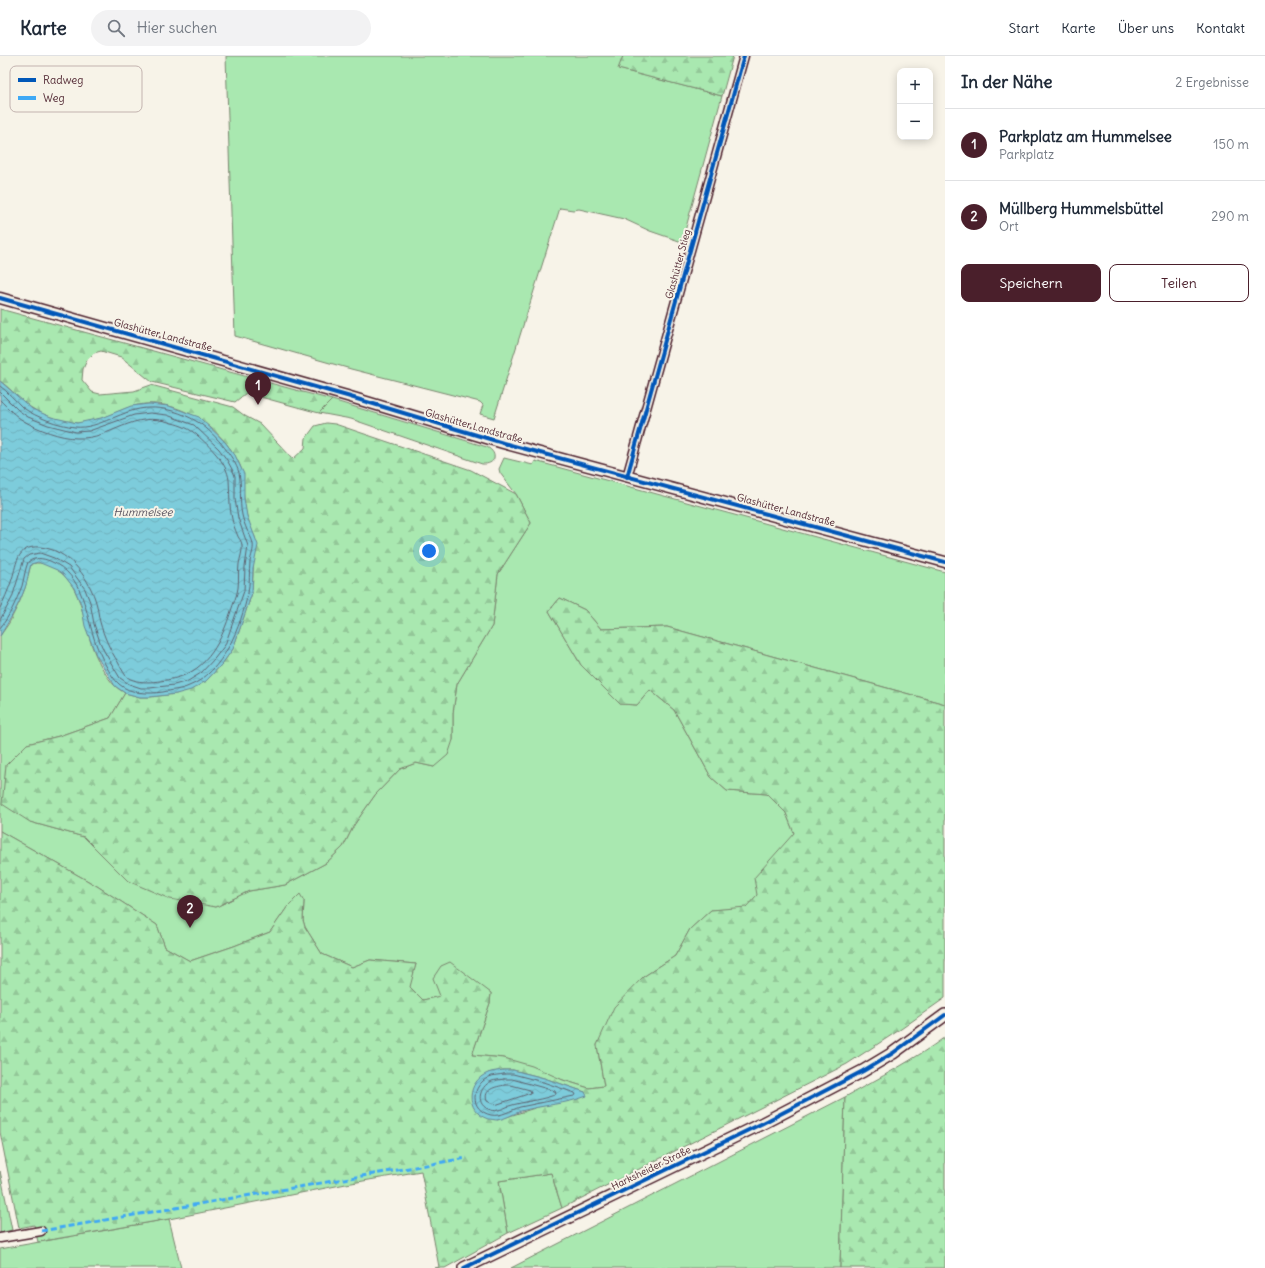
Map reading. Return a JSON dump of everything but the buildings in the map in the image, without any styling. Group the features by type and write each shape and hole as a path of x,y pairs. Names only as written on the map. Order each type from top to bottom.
{"main road":[{"name":"Harksheider Straße","path":"464,1268 756,1127 844,1081 893,1053 945,1015"}],"street":[{"name":"Glashütter Stieg","path":"628,477 744,56"},
{"name":"Glashütter Landstraße","path":"0,298 303,383 503,443 945,562"},
{"path":"0,1238 41,1231"}],"green space":[{"path":"226,56 623,56 619,69 722,96 682,242 650,231 624,219 579,209 573,210 560,208 494,418 480,414 483,405 480,402 351,369 235,336"},
{"path":"623,56 733,56 722,96 618,69"},
{"path":"0,309 332,400 319,413 246,393 235,402 152,382 121,357 101,351 94,353 87,360 83,369 82,380 92,392 100,394 134,391 151,385 233,407 245,416 260,424 293,459 305,448 306,438 315,426 326,423 335,424 471,470 516,494 531,523 498,574 492,626 457,684 453,713 453,740 448,755 434,767 416,763 400,769 375,795 354,825 343,847 326,863 285,885 249,891 216,907 170,899 128,881 84,837 30,822 2,804 6,765 27,744 59,736 110,718 125,693 140,697 176,694 206,681 222,664 233,649 252,593 255,537 246,514 241,467 226,444 216,432 204,422 176,408 160,404 145,404 130,407 89,422 69,422 55,419 36,411 0,381"},
{"path":"332,400 487,447 493,453 494,458 490,463 482,464 351,419 319,413"},
{"path":"504,458 533,465 535,461 945,572 945,704 667,627 601,629 585,610 560,598 549,611 581,665 620,704 637,705 650,690 674,710 711,777 727,791 767,794 786,813 794,833 757,895 746,908 711,910 690,929 675,956 643,977 597,1045 604,1086 589,1088 504,1058 472,1055 490,1003 491,993 482,988 423,1000 409,987 416,964 370,960 352,967 322,954 305,927 303,920 304,901 288,906 270,932 190,961 165,947 157,925 97,886 0,831 0,636 9,623 20,601 31,564 42,563 62,574 70,582 80,602 92,646 99,662 105,673 116,687 125,693 110,718 59,736 27,744 30,822 84,837 128,881 216,907 249,891 285,885 326,863 343,847 354,825 375,795 400,769 416,763 434,767 453,740 453,713 457,684 492,626 498,574 531,523 516,494 500,473 499,469"},
{"path":"560,598 585,610 601,629 667,627 945,704 945,998 847,1064 562,1208 551,1173 499,1181 508,1233 445,1268 435,1268 439,1267 421,1171 346,1184 169,1219 38,1242 34,1225 19,1228 0,1132 0,831 97,886 157,925 165,947 190,961 270,932 288,906 300,894 304,901 303,920 305,927 322,954 352,967 370,960 416,964 410,987 423,1000 440,996 433,978 441,966 450,962 491,993 490,1003 472,1055 504,1058 532,1066 563,1080 589,1088 604,1086 597,1045 614,1007 643,977 675,956 690,929 711,910 746,907 757,895 754,878 794,833 786,813 767,794 727,791 711,777 674,710 650,690 637,705 620,704 581,665 549,611","holes":["513,1070 544,1078 585,1092 497,1120 488,1073"]},
{"path":"945,1037 945,1268 840,1268 845,1097 909,1061"},
{"path":"845,1097 840,1268 511,1268"},
{"path":"0,1171 12,1230 0,1233"},
{"path":"551,1173 562,1208 508,1233 499,1181"},
{"path":"169,1219 181,1268 0,1268 0,1249"}],"water":[{"name":"Hummelsee","path":"0,381 32,409 51,417 77,423 101,418 131,406 149,404 169,406 199,417 225,442 235,455 244,474 244,498 247,516 258,545 253,569 252,593 233,649 222,664 206,681 191,690 176,694 150,697 140,697 125,693 115,686 96,655 85,626 81,604 74,588 63,574 38,562 31,564 22,595 14,613 0,636"},
{"path":"513,1070 544,1078 585,1092 587,1096 571,1101 521,1111 506,1118 497,1120 488,1119 480,1115 475,1110 471,1096 472,1089 481,1077 490,1072"}],"marked path":[{"path":"41,1231 467,1158"}],"cycle path":[{"path":"627,477 744,56"},
{"path":"0,298 347,396 503,443 945,562"},
{"path":"464,1268 763,1123 863,1071 893,1053 945,1015"}],"place":[{"name":"Parkplatz am Hummelsee","path":"258,405"},
{"name":"Müllberg Hummelsbüttel","path":"190,928"}]}
